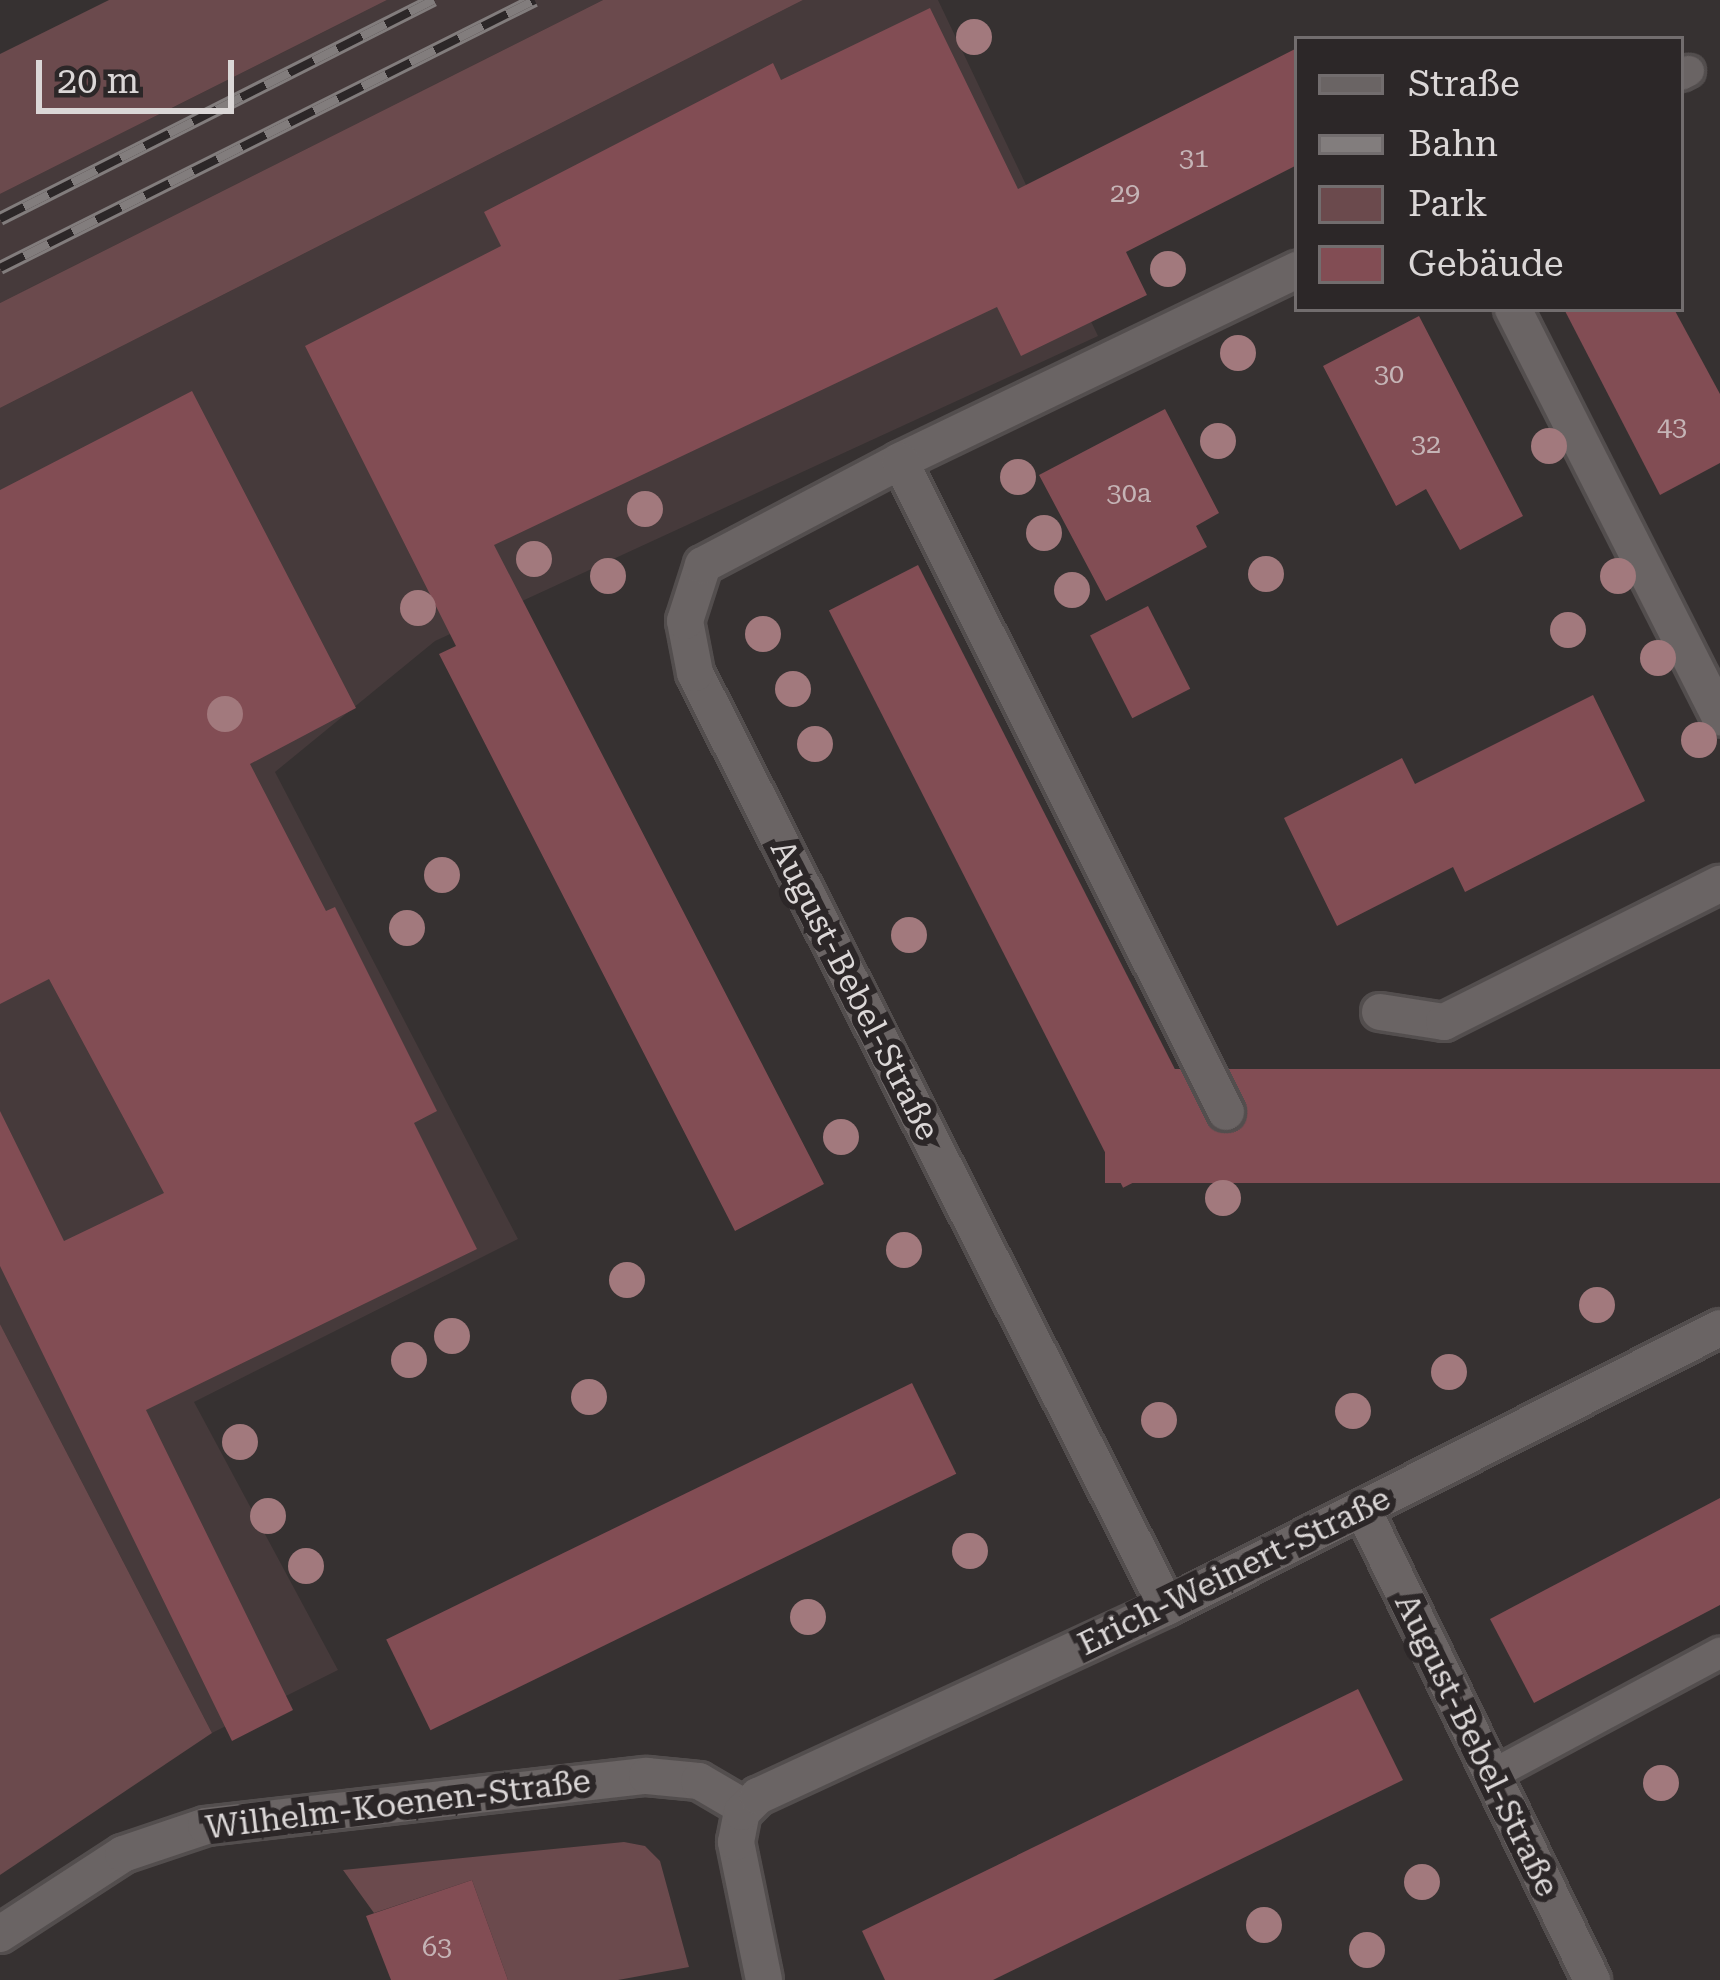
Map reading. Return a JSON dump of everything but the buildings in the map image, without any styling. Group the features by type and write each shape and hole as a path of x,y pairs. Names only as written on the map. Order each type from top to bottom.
{"street":[{"name":"August-Bebel-Straße","path":"1167,1607 685,641 688,601 710,559 900,461 1294,271"},
{"path":"1515,312 1720,717"},
{"path":"900,461 1226,1112"},
{"path":"1380,1012 1444,1022 1720,884"},
{"name":"Erich-Weinert-Straße","path":"745,1808 784,1781 1167,1607 1720,1328"},
{"name":"August-Bebel-Straße","path":"1363,1510 1592,1980"},
{"name":"Wilhelm-Koenen-Straße","path":"0,1934 123,1854 206,1826 637,1776 699,1781 745,1808"},
{"path":"745,1808 737,1852 764,1980"}],"lane":[{"path":"1492,1774 1720,1653"}],"shaded area":[{"path":"387,0 603,0 0,303 0,194"},
{"path":"803,0 938,0 1098,336 435,641 275,772 518,1239 194,1402 338,1670 212,1733 0,1324 0,408"}],"green space":[{"path":"109,0 387,0 0,194 0,54"},
{"path":"603,0 803,0 0,408 0,303"},
{"path":"0,1324 212,1733 0,1875"},
{"path":"624,1842 645,1846 660,1861 689,1967 618,1980 508,1980 472,1880 374,1913 343,1870"}],"railway":[{"path":"0,219 434,0"},
{"path":"0,268 535,0"}]}
